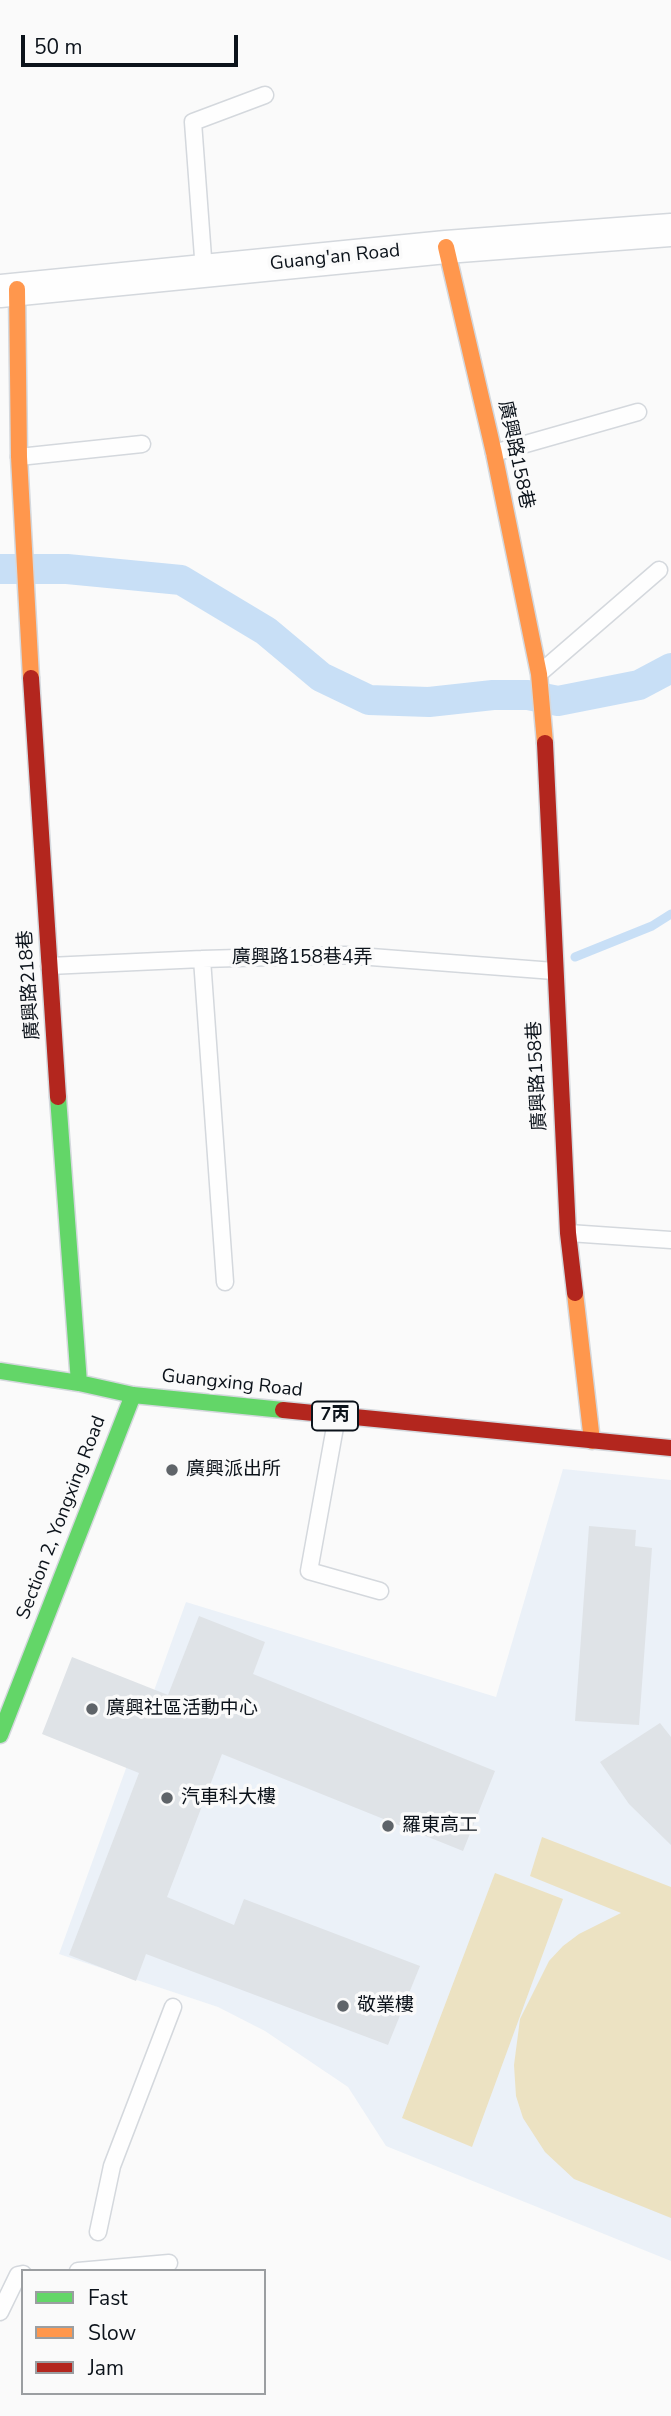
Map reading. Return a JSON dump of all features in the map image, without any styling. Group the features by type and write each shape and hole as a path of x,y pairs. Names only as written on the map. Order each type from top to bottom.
{"street":[{"name":"Guang'an Road","path":"8,290 446,247 671,230"},
{"name":"廣興路158巷","path":"446,247 494,453 539,674 543,708 568,1233 592,1441"},
{"path":"8,290 19,457"},
{"name":"廣興路218巷","path":"19,457 18,549 25,584 79,1382"},
{"name":"Guangxing Road","path":"0,1371 79,1382 133,1395 671,1448"},
{"name":"Section 2, Yongxing Road","path":"0,1735 133,1395"}],"lane":[{"path":"204,271 193,122 265,95"},
{"path":"494,453 638,412"},
{"path":"19,457 142,444"},
{"path":"539,674 659,570"},
{"name":"廣興路158巷4弄","path":"49,966 345,956 554,971"},
{"path":"202,959 225,1282"},
{"path":"568,1233 671,1240"},
{"path":"337,1416 309,1572 380,1591"},
{"path":"98,2232 112,2166 173,2007"},
{"path":"101,2269 169,2263"},
{"path":"0,2312 18,2275 21,2274"}],"shaded area":[{"name":"羅東高工","path":"563,1469 671,1480 671,2261 386,2146 348,2087 265,2031 218,2007 59,1954 186,1602 496,1697"},
{"path":"542,1837 671,1887 671,2218 574,2179 545,2152 523,2118 516,2096 514,2065 520,2019 549,1961 563,1946 579,1934 621,1913 530,1876"},
{"path":"495,1873 563,1899 472,2147 402,2118"}],"building":[{"path":"589,1526 636,1530 635,1546 652,1548 639,1725 575,1721"},
{"path":"199,1616 265,1642 253,1674 495,1771 463,1851 222,1754 167,1897 234,1925 244,1899 420,1966 388,2045 146,1954 136,1981 69,1955 139,1773 42,1734 72,1657 168,1695"},
{"path":"660,1723 671,1737 671,1845 629,1804 600,1762"}],"waterway":[{"path":"0,569 67,569 181,580 266,631 321,677 369,700 429,702 493,695 528,695 558,701 639,685 671,668"},
{"path":"575,957 652,926 671,914"}],"traffic: fast":[{"path":"58,1097 79,1383"},
{"path":"0,1371 79,1383 133,1395 283,1410"},
{"path":"0,1735 133,1395"}],"traffic: slow":[{"path":"446,247 494,453 539,674 545,743"},
{"path":"17,289 19,457 31,678"},
{"path":"575,1293 592,1441"}],"traffic: jam":[{"path":"31,678 58,1097"},
{"path":"545,743 568,1233 575,1293"},
{"path":"283,1410 671,1448"}],"place":[{"name":"廣興派出所","path":"172,1470"},
{"name":"廣興社區活動中心","path":"92,1709"},
{"name":"汽車科大樓","path":"167,1798"},
{"name":"羅東高工","path":"388,1826"},
{"name":"敬業樓","path":"343,2006"}]}
